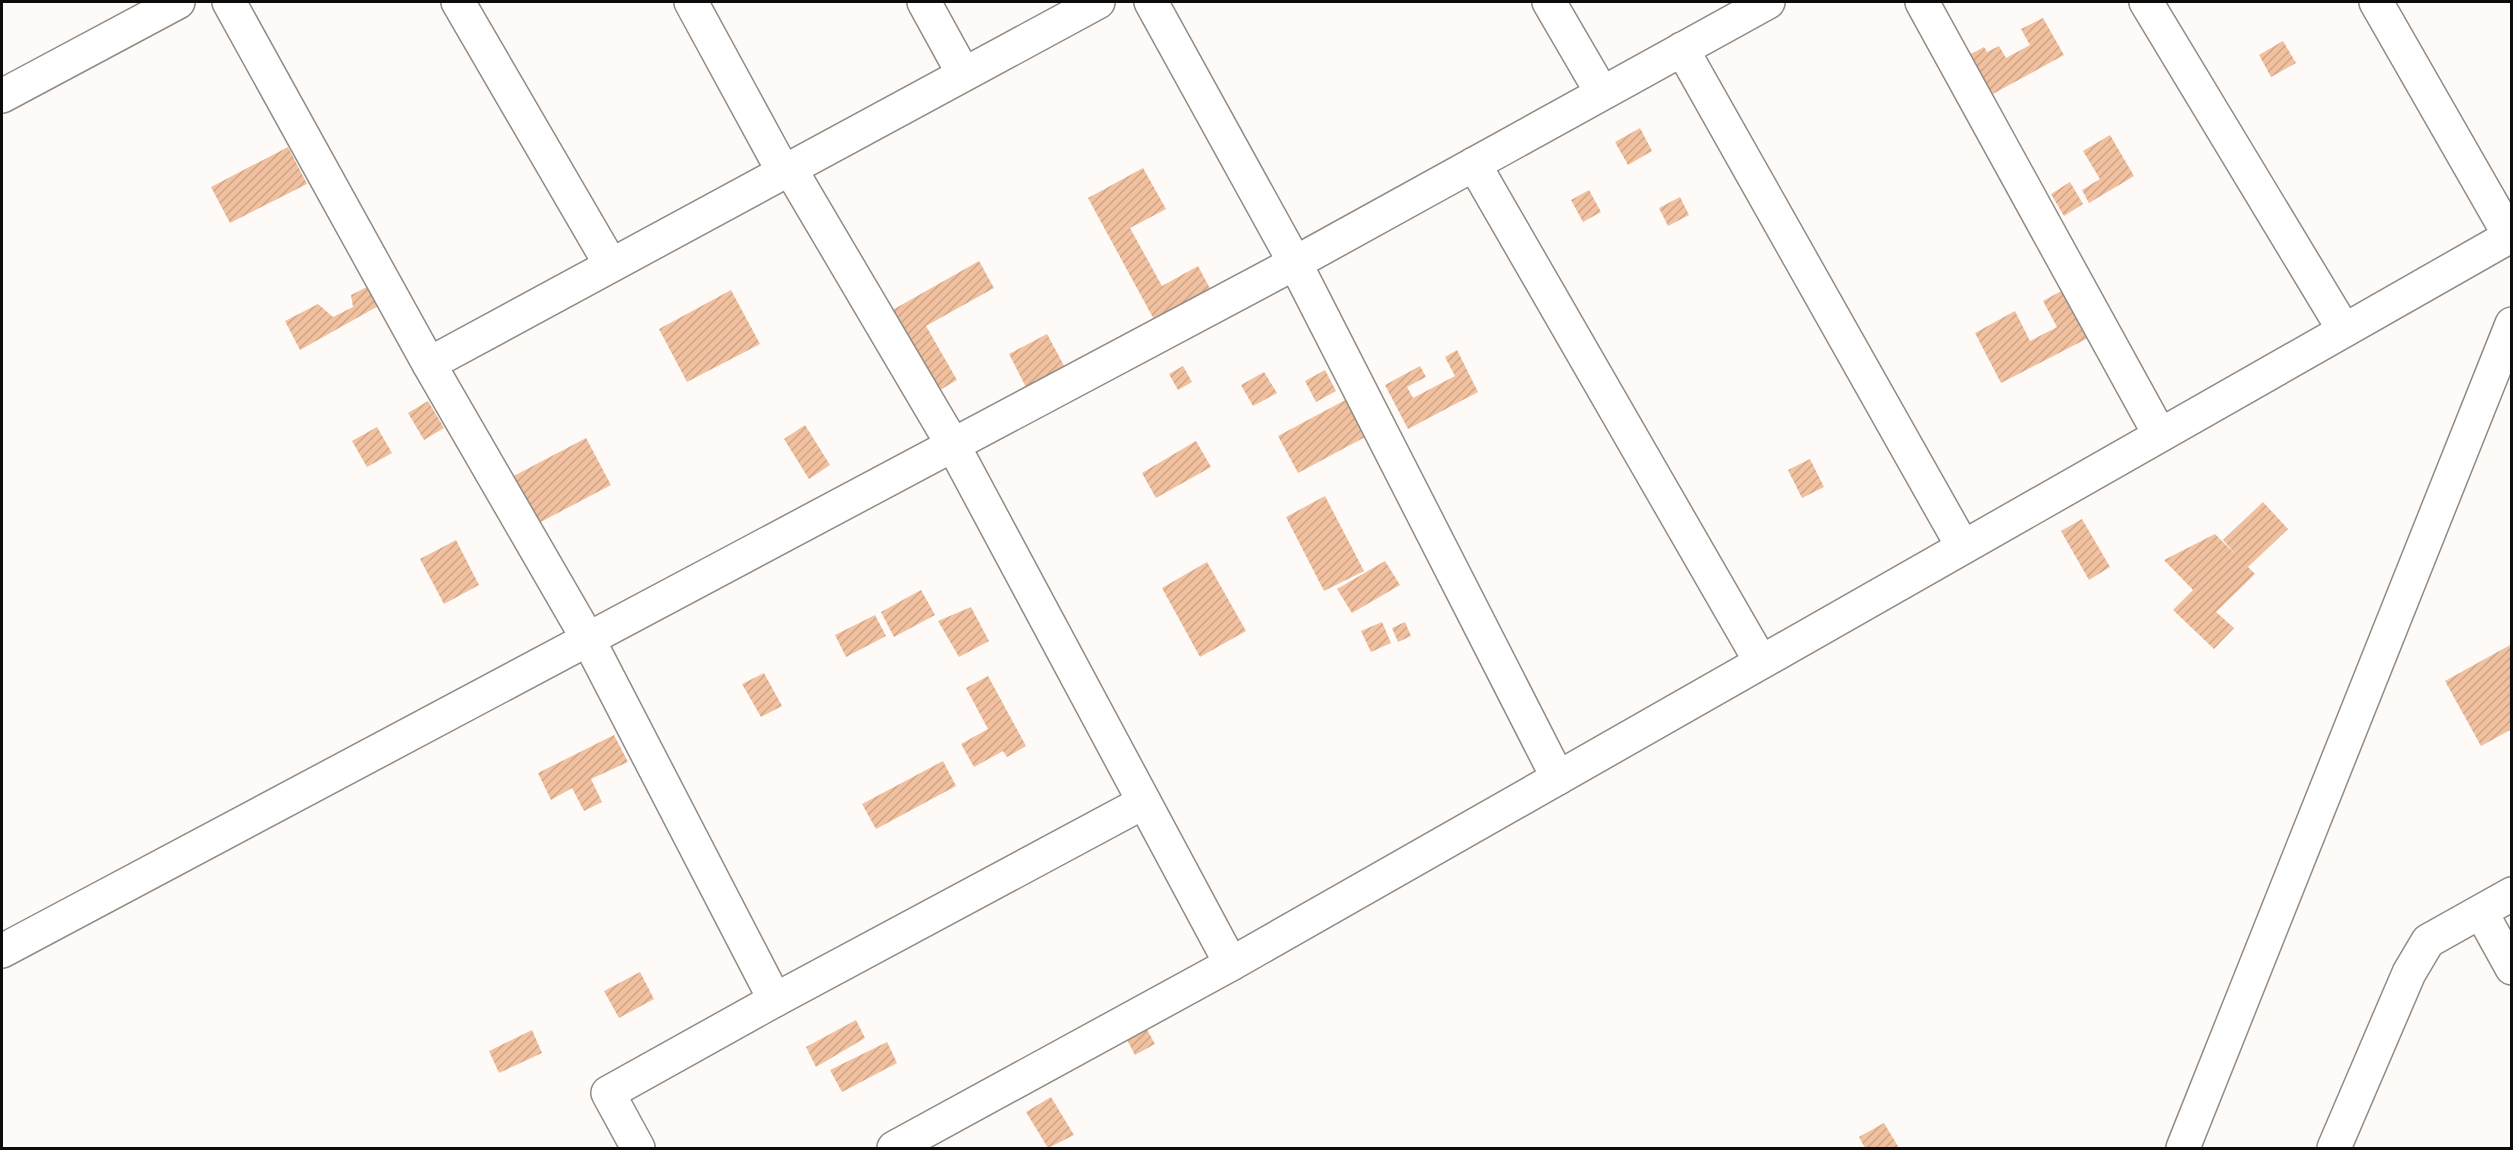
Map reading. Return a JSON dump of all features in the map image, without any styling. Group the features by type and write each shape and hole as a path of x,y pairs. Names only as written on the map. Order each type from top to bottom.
{"street":[{"path":"2,96 178,2"},
{"path":"229,2 429,364 588,639 776,1000"},
{"path":"458,2 611,265"},
{"path":"691,2 786,169 952,445 1231,964"},
{"path":"924,2 963,72"},
{"path":"429,364 963,72 1098,2"},
{"path":"1151,2 1295,263 1558,778"},
{"path":"1549,2 1602,93"},
{"path":"1922,2 2160,435"},
{"path":"2146,2 2344,330"},
{"path":"894,1149 1231,964 2510,236 2376,2"},
{"path":"2,951 1295,263 1682,49 1753,5"},
{"path":"1682,49 1964,547"},
{"path":"1474,164 1761,662"},
{"path":"2183,1149 2511,324"},
{"path":"639,1149 609,1093 776,1000 1144,802"},
{"path":"2343,1142 2409,973 2428,941 2511,894"},
{"path":"2481,912 2511,968"}],"building":[{"path":"2043,18 2064,55 1991,95 1969,55 1984,47 1987,52 1999,46 2006,58 2030,45 2021,29"},
{"path":"2283,41 2296,63 2271,77 2259,55"},
{"path":"1640,128 1652,151 1628,165 1615,142"},
{"path":"2110,135 2134,176 2089,203 2082,190 2100,179 2083,151"},
{"path":"288,147 307,184 230,223 211,187"},
{"path":"1143,168 1166,209 1130,228 1162,286 1198,266 1213,294 1157,325 1088,198"},
{"path":"2070,182 2083,204 2064,216 2051,194"},
{"path":"1589,190 1601,212 1583,222 1571,200"},
{"path":"1680,197 1689,215 1668,226 1659,208"},
{"path":"979,261 994,288 926,326 957,380 935,393 889,312"},
{"path":"369,286 380,305 300,350 285,321 318,304 333,317 353,307 351,295"},
{"path":"2065,289 2090,337 2001,383 1975,333 2015,311 2030,341 2057,327 2043,301"},
{"path":"731,290 760,344 687,382 659,329"},
{"path":"1047,334 1068,373 1029,393 1009,354"},
{"path":"1457,350 1478,392 1408,429 1385,385 1420,366 1426,377 1407,387 1413,398 1455,376 1445,357"},
{"path":"1183,366 1192,382 1178,390 1169,374"},
{"path":"1325,370 1336,391 1316,402 1305,381"},
{"path":"1264,372 1277,393 1253,406 1241,385"},
{"path":"1349,398 1369,435 1298,473 1278,436"},
{"path":"428,401 444,428 424,440 408,413"},
{"path":"805,425 830,465 809,479 784,439"},
{"path":"377,427 392,453 367,467 352,441"},
{"path":"586,438 611,485 535,525 510,478"},
{"path":"1196,441 1211,467 1156,498 1142,473"},
{"path":"1810,459 1824,487 1802,498 1788,470"},
{"path":"1325,496 1364,571 1324,591 1286,517"},
{"path":"2263,502 2288,529 2248,567 2255,574 2216,612 2234,628 2214,649 2173,610 2193,590 2164,560 2215,534 2237,556 2223,540"},
{"path":"2082,519 2110,567 2089,580 2061,531"},
{"path":"456,540 479,585 444,604 420,559"},
{"path":"1385,561 1400,585 1352,613 1337,589"},
{"path":"1207,562 1246,631 1200,657 1162,588"},
{"path":"921,590 935,615 894,637 881,612"},
{"path":"971,607 989,641 959,657 938,621"},
{"path":"875,615 886,636 846,657 835,635"},
{"path":"1382,622 1391,643 1371,652 1361,631"},
{"path":"1405,622 1411,636 1398,642 1392,628"},
{"path":"2512,644 2512,729 2481,746 2445,681"},
{"path":"764,673 782,706 761,717 742,684"},
{"path":"988,676 1026,746 1007,757 1003,751 974,767 961,744 988,729 966,688"},
{"path":"614,735 628,762 591,779 602,802 584,811 572,788 551,800 538,773"},
{"path":"943,761 956,786 876,829 862,804"},
{"path":"640,972 654,999 619,1018 604,991"},
{"path":"856,1020 865,1038 816,1067 806,1047"},
{"path":"1145,1026 1155,1044 1135,1055 1126,1038"},
{"path":"532,1030 542,1053 499,1073 489,1051"},
{"path":"887,1042 897,1063 842,1092 830,1070"},
{"path":"1051,1097 1074,1135 1048,1148 1026,1112"},
{"path":"1884,1123 1899,1148 1865,1148 1859,1137"}]}
